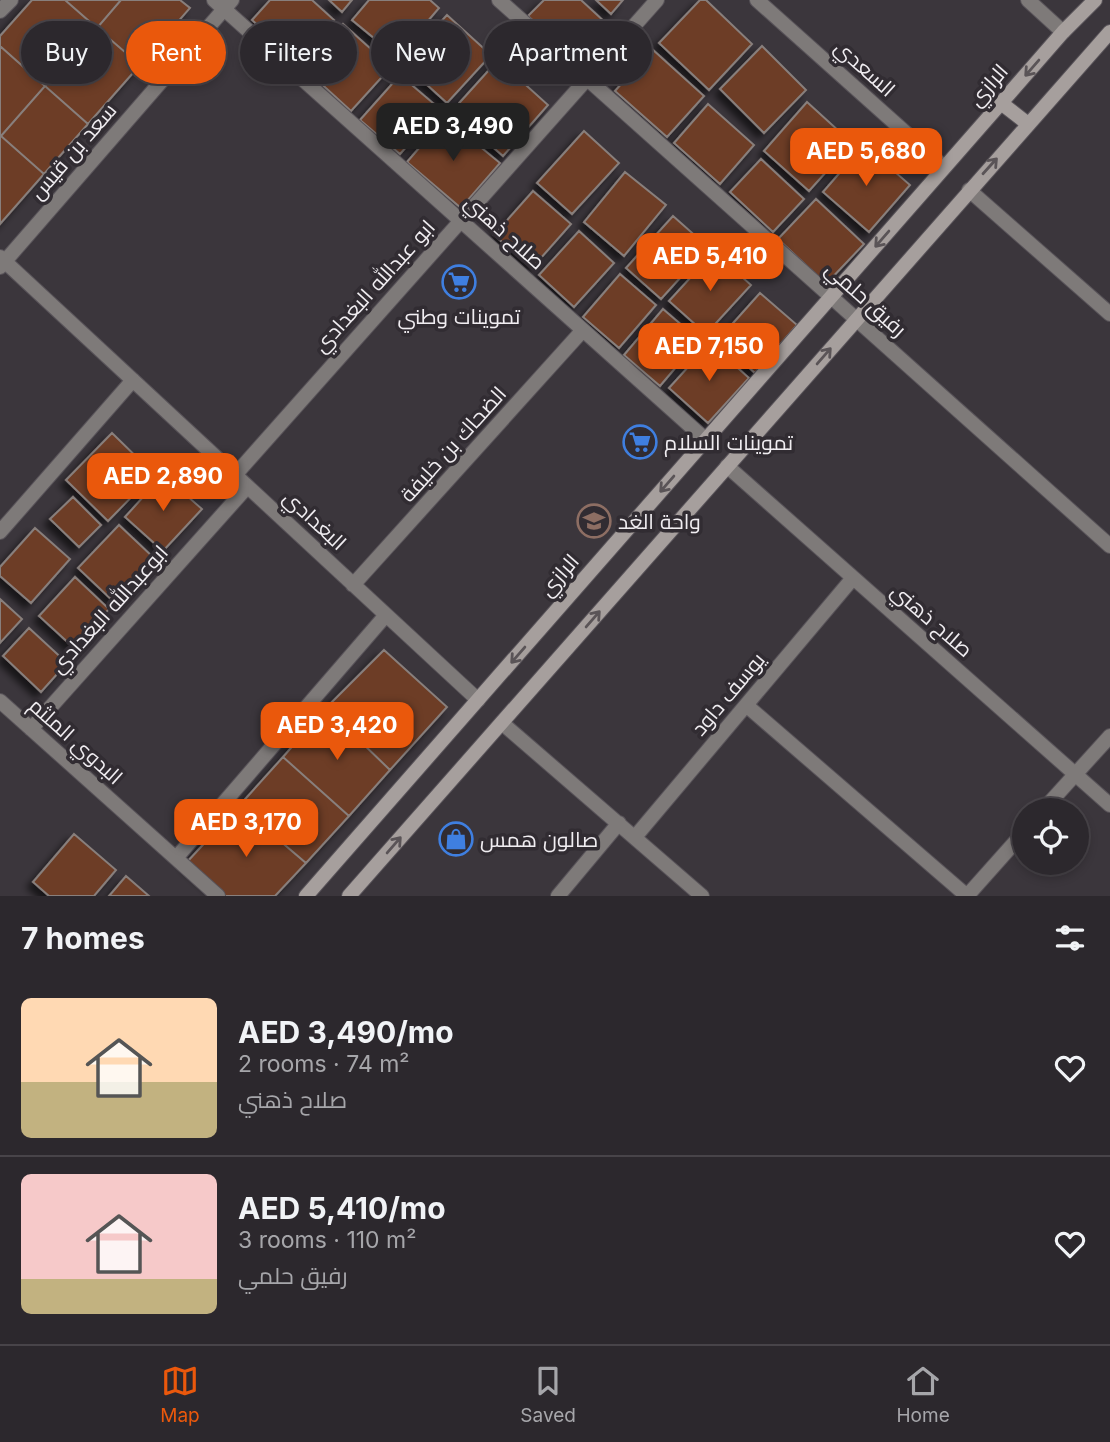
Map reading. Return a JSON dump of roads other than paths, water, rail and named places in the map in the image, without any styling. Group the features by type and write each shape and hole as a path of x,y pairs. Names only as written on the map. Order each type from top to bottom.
{"street":[{"path":"0,11 11,0"},
{"name":"رفيق حلمي","path":"499,0 522,21"},
{"name":"ابو عبدالله البغدادي","path":"638,21 657,0"},
{"name":"السعدي","path":"757,0 944,167"},
{"path":"1028,0 1063,32"},
{"name":"الرازي","path":"306,896 944,167 1063,32 1095,0"},
{"name":"صلاح ذهني","path":"223,3 706,440"},
{"name":"سعد بن قيس","path":"2,262 223,3"},
{"path":"349,896 1110,32"},
{"name":"ابو عبدالله البغدادي","path":"235,475 583,84"},
{"name":"رفيق حلمي","path":"593,84 1110,546"},
{"path":"1001,103 1028,124"},
{"path":"969,190 1110,314"},
{"name":"البغدادي","path":"2,262 478,701"},
{"name":"الضحاك بن خليفة","path":"353,585 583,330"},
{"path":"0,532 133,380"},
{"name":"صلاح ذهني","path":"727,466 1110,804"},
{"name":"ابوعبدالله البغدادي","path":"31,729 247,487"},
{"name":"يوسف داود","path":"635,837 853,578"},
{"path":"176,858 386,615"},
{"name":"البدوي الملثم","path":"0,701 218,896"},
{"path":"746,705 967,896 1012,845"},
{"path":"502,723 702,896"},
{"path":"1055,798 1110,736"},
{"path":"558,896 619,823"}],"place":[{"name":"تموينات وطني","path":"459,282"},
{"name":"تموينات السلام","path":"640,442"},
{"name":"واحة الغد","path":"594,521"},
{"name":"صالون همس","path":"456,839"}]}
